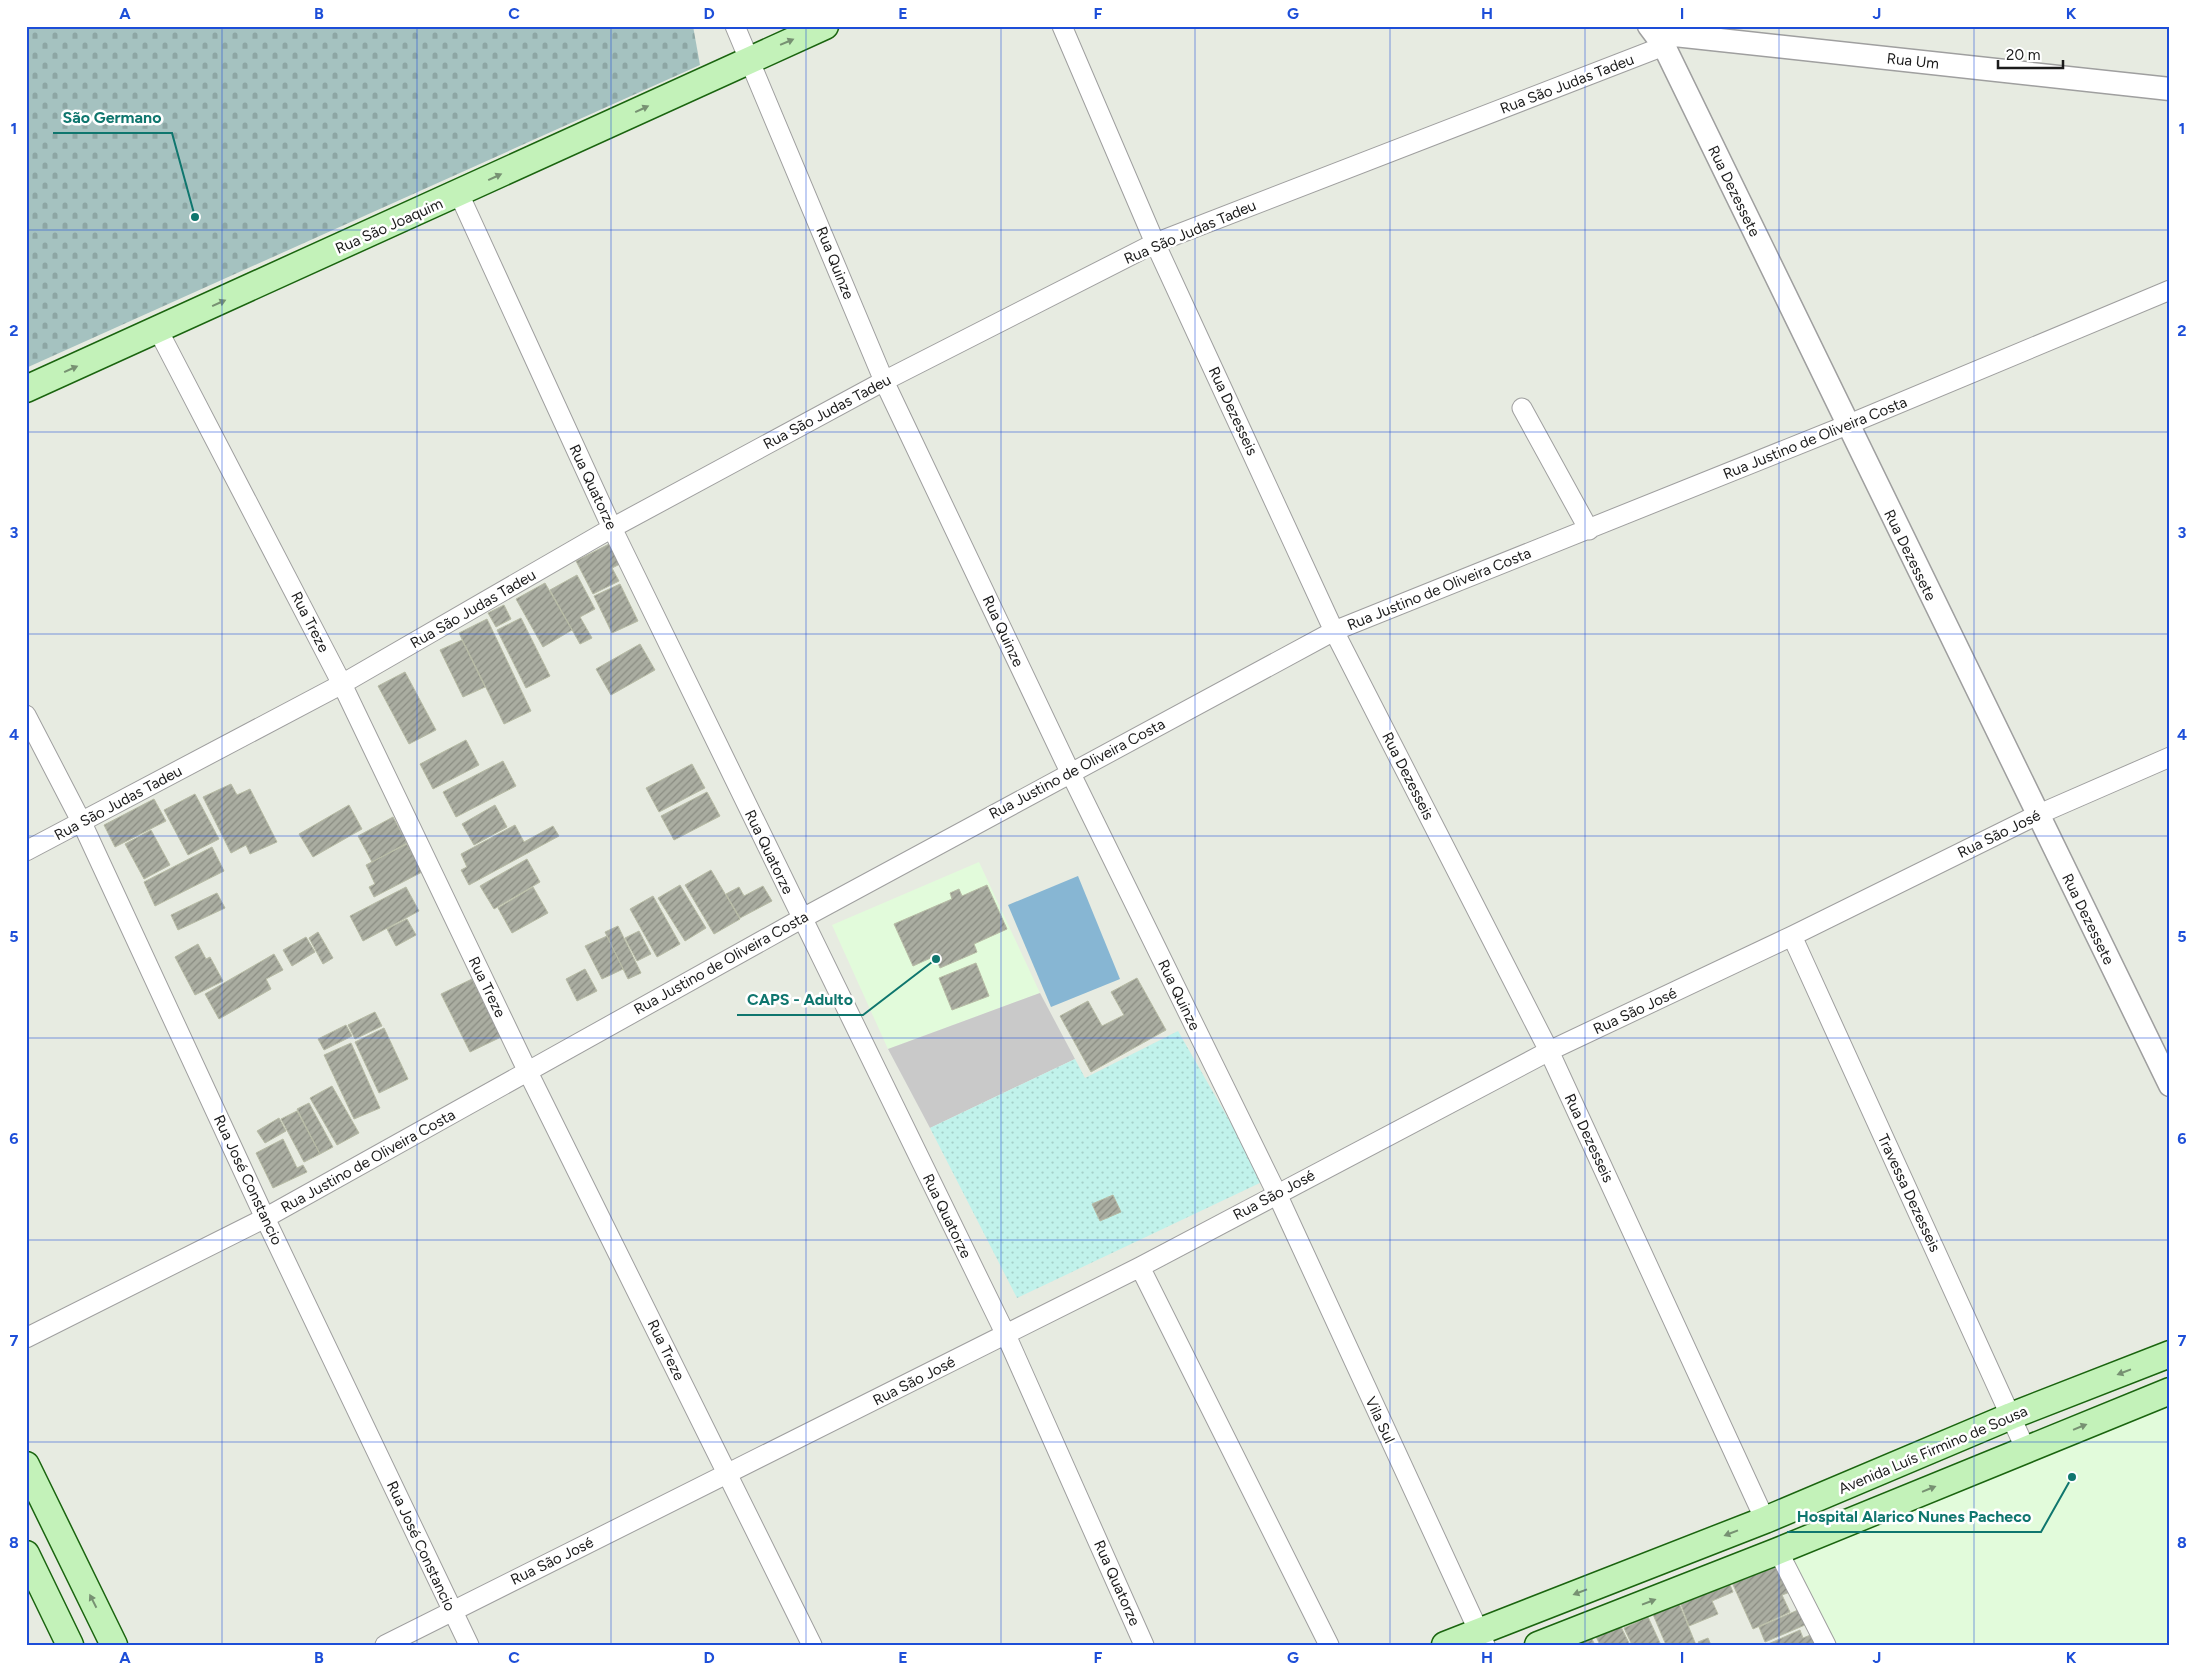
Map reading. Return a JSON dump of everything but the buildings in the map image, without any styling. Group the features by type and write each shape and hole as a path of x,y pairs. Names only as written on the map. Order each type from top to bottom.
{"main road":[{"name":"Rua São Joaquim","path":"26,389 458,194 750,58 825,26"},
{"name":"Avenida Luís Firmino de Sousa","path":"1445,1645 1481,1638 2011,1416 2170,1354"},
{"path":"1538,1645 1778,1551 2170,1391"},
{"path":"26,1466 114,1645"},
{"path":"70,1645 32,1565 73,1561"}],"street":[{"name":"Rua Quinze","path":"735,26 740,42 750,58 884,381 1070,772 1277,1194"},
{"name":"Rua Dezesseis","path":"1062,26 1155,244 1334,631 1549,1052 1765,1520"},
{"name":"Rua São Judas Tadeu","path":"26,851 342,684 612,528 884,381 1155,244 1656,35"},
{"name":"Rua Um","path":"1656,35 2170,89"},
{"name":"Rua Dezessete","path":"1656,35 2170,1085"},
{"name":"Rua Quatorze","path":"458,194 612,528 801,919 1006,1335 1144,1645"},
{"name":"Rua Justino de Oliveira Costa","path":"26,1338 265,1218 527,1070 801,919 1334,631 1847,425 2170,290"},
{"name":"Rua Treze","path":"158,330 342,684 527,1070 812,1645"},
{"path":"1522,408 1589,530"},
{"name":"Rua José Constancio","path":"26,715 82,823 265,1218 469,1645"},
{"name":"Rua São José","path":"385,1645 1140,1267 1549,1052 2037,816 2170,757"},
{"name":"Travessa Dezesseis","path":"1792,936 2026,1450"},
{"name":"Vila Sul","path":"1277,1194 1481,1638"},
{"path":"1140,1267 1329,1645"},
{"path":"1778,1551 1826,1645"}],"shaded area":[{"path":"979,862 1040,993 888,1049 832,925"},
{"path":"1078,876 1120,979 1051,1007 1008,905"},
{"path":"1040,993 1075,1059 930,1128 888,1049"},
{"path":"1178,1031 1264,1181 1017,1298 930,1128 1075,1059 1085,1078"},
{"path":"2170,1401 2170,1645 1832,1645 1780,1552"}],"green space":[{"path":"26,26 693,26 700,65 26,368"}],"place":[{"name":"São Germano","path":"195,217"},
{"name":"CAPS - Adulto","path":"936,959"},
{"name":"Hospital Alarico Nunes Pacheco","path":"2072,1477"}]}
